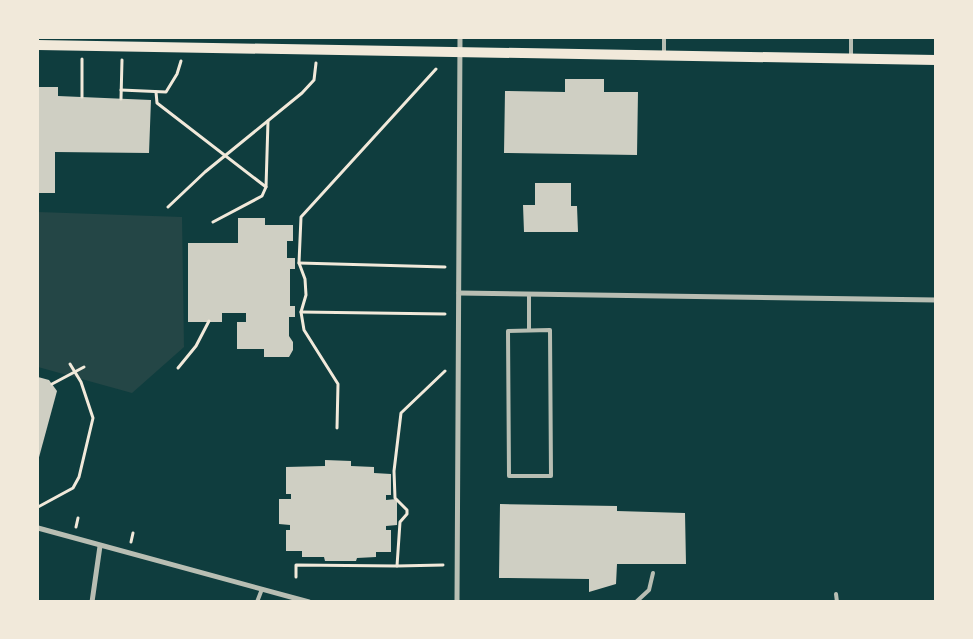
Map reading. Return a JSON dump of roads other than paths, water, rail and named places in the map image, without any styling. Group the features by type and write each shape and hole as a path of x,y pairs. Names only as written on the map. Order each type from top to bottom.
{"main road":[{"path":"38,45 67,42 460,53 936,60"}],"street":[{"path":"457,602 460,38"},
{"path":"459,293 936,300"},
{"path":"38,528 309,602"},
{"path":"92,602 100,546"}],"lane":[{"path":"664,38 664,56"},
{"path":"851,38 851,59"},
{"path":"529,295 529,330"},
{"path":"529,330 550,330 551,476 509,476 508,331 529,330"},
{"path":"636,602 650,590 653,573"},
{"path":"258,602 262,589"},
{"path":"836,594 837,602"}]}
